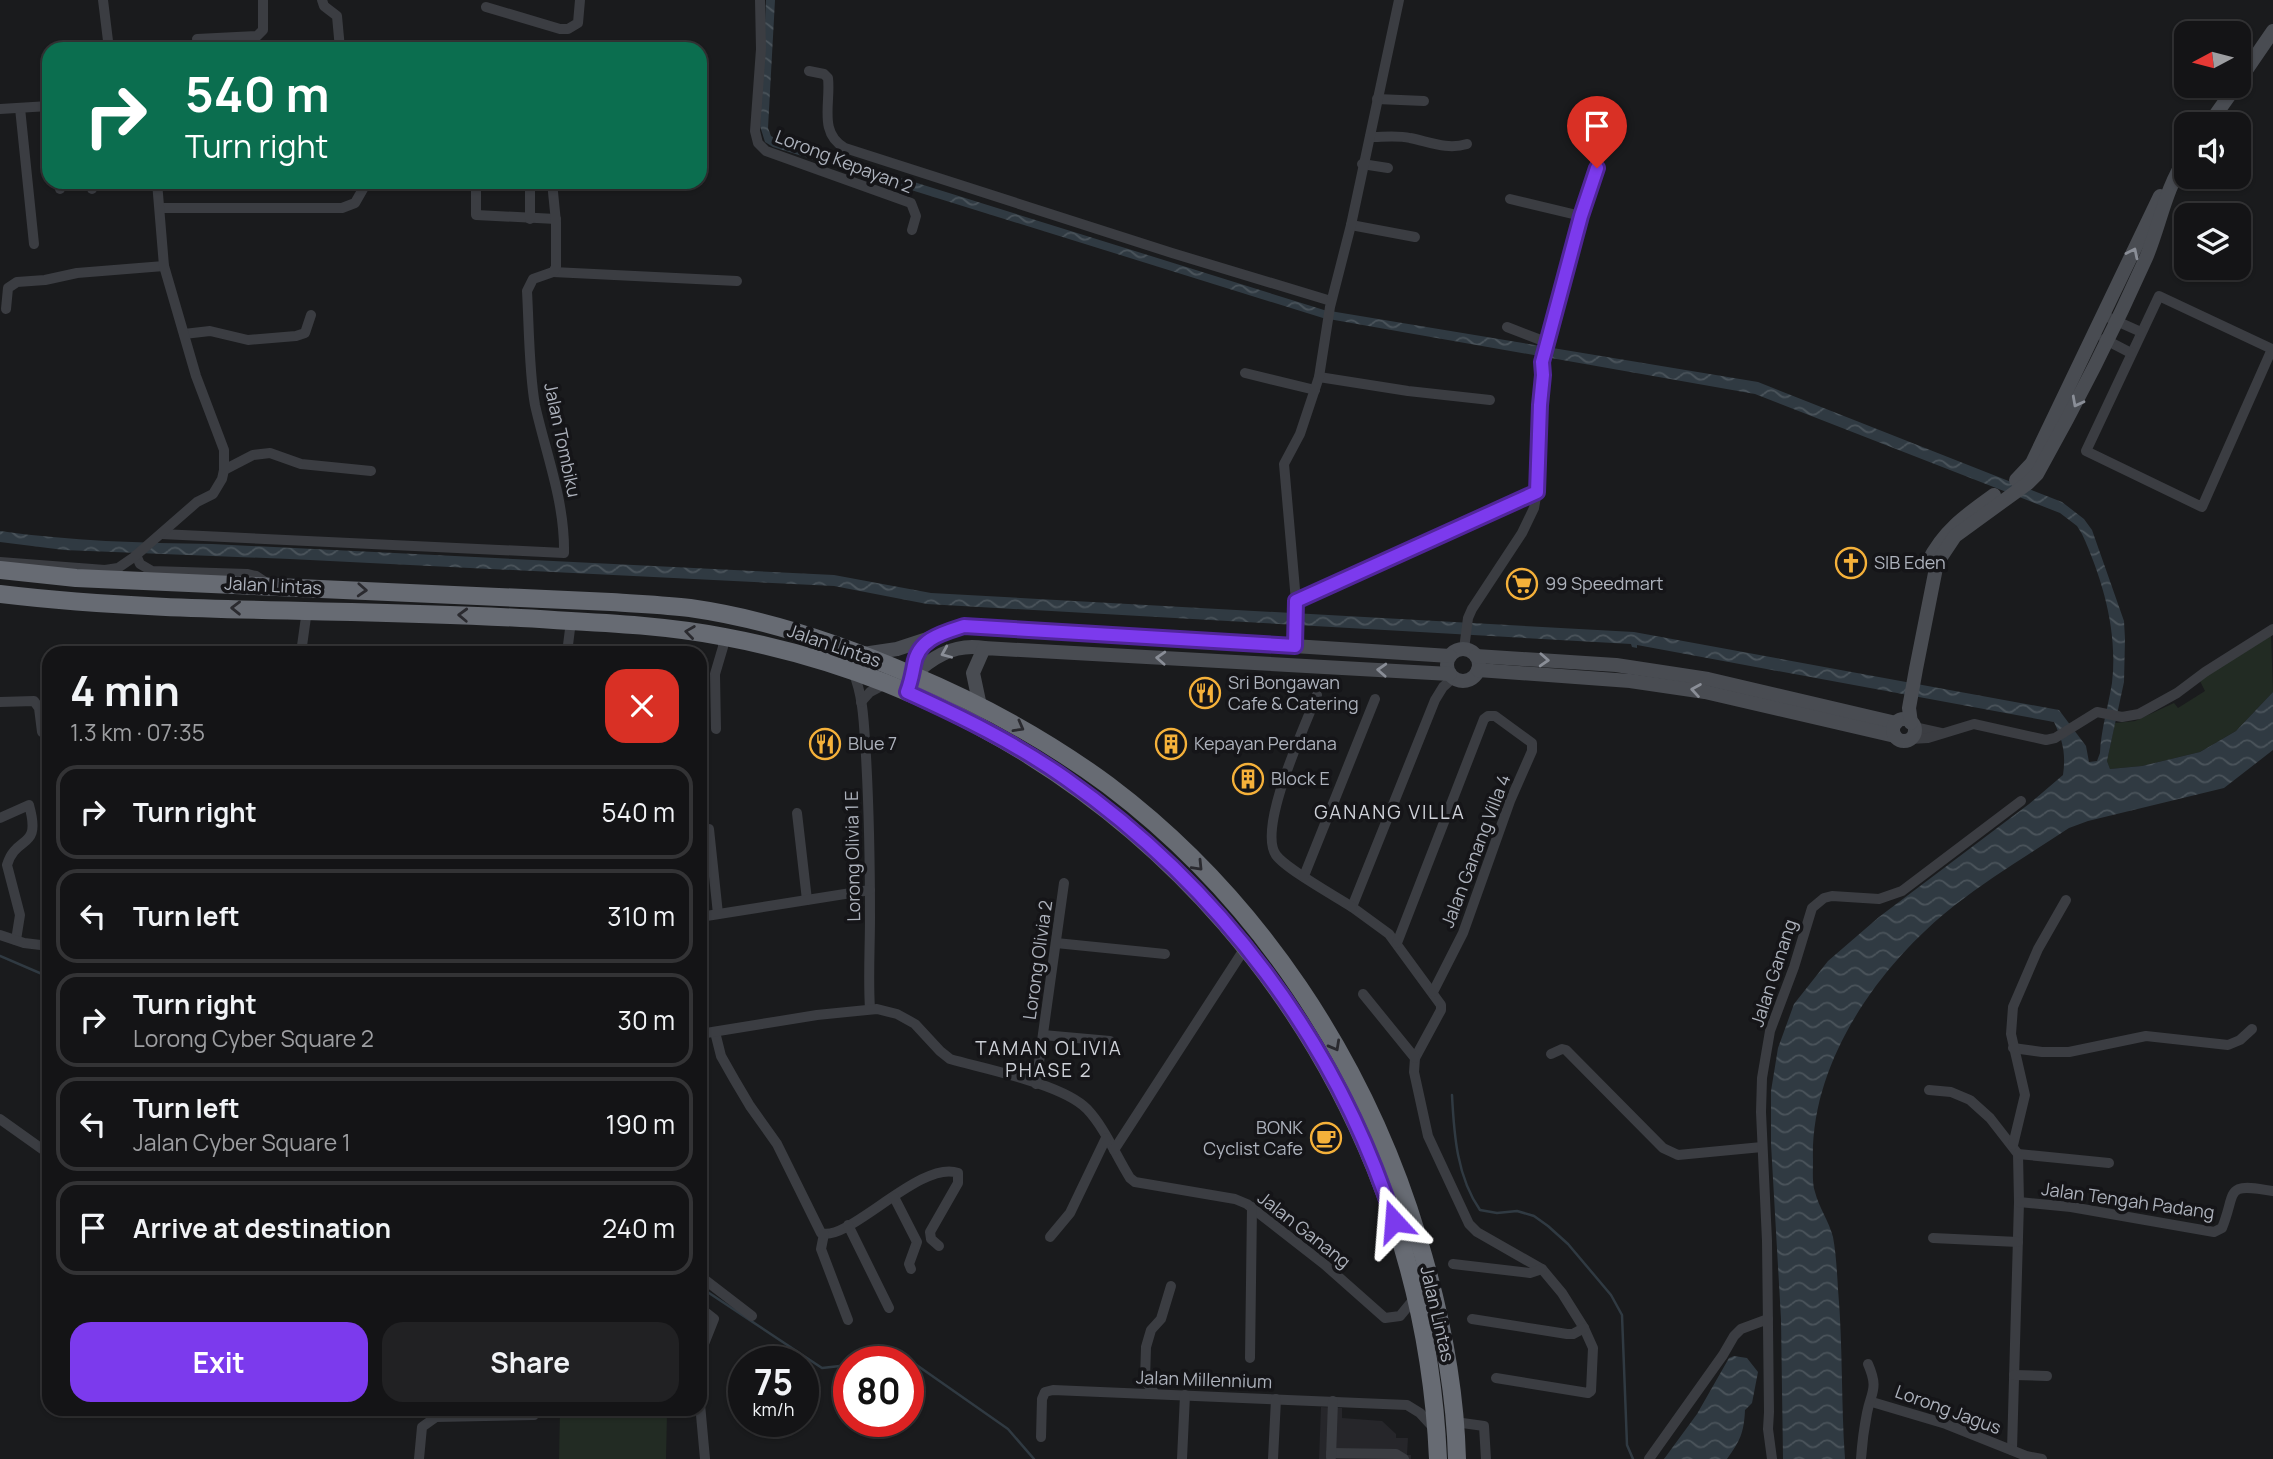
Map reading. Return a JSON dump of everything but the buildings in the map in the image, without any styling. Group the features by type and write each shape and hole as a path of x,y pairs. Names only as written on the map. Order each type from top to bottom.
{"highway":[{"name":"Jalan Lintas","path":"0,570 76,578 648,604 729,615 863,654 1065,778 1115,816 1160,856 1247,946 1310,1036 1366,1146 1388,1202 1423,1328 1432,1383 1438,1459"},
{"path":"33,574 43,586 80,590 82,602"},
{"name":"Jalan Lintas","path":"0,594 82,602 502,616 723,636 852,669 888,683 910,684 980,706 1042,740 1110,787 1209,876 1286,968 1325,1027 1358,1087 1405,1195 1438,1308 1450,1369 1457,1459"},
{"path":"729,615 730,626 738,632 780,650"},
{"path":"1273,982 1283,978 1286,968"}],"street":[{"path":"103,0 108,42"},
{"path":"197,39 257,36 263,30 263,0"},
{"path":"322,0 324,6 337,16 339,42"},
{"path":"486,7 568,29 578,23 580,0"},
{"name":"Lorong Kepayan 2","path":"760,0 761,48 755,131 758,143 766,151 911,203 916,216 912,230"},
{"path":"1295,639 1296,606 1284,464 1300,434 1319,377 1330,304 1351,225 1399,0"},
{"path":"2251,63 2273,30"},
{"path":"246,37 246,42"},
{"path":"809,71 824,74 828,78 827,120 837,144 845,148 1330,304"},
{"path":"1377,99 1424,101"},
{"path":"0,109 42,106"},
{"path":"20,107 34,244"},
{"path":"1370,137 1408,137 1447,146 1467,144"},
{"path":"1362,164 1388,168"},
{"path":"910,684 928,662 951,649 984,648 1452,676 1468,681 1468,618 1522,533 1534,508 1537,492 1542,362 1581,216 1597,168"},
{"path":"2024,480 2161,194 2174,176"},
{"path":"1905,723 1912,668 1937,563 1955,536 1998,498 2037,474 2108,341 2156,234 2174,179"},
{"path":"0,562 105,570 118,568 197,502 213,494 222,479 224,450 201,391 164,266 158,189"},
{"path":"160,208 342,208 355,203 363,189"},
{"path":"477,189 476,215 556,219"},
{"path":"530,189 530,219"},
{"path":"553,189 557,262 553,272 737,281"},
{"path":"1510,199 1581,216"},
{"path":"1351,225 1415,237"},
{"path":"6,309 8,288 17,282 45,280 77,273 164,266"},
{"name":"Jalan Tombiku","path":"157,537 564,553 558,497 534,398 527,291 533,279 553,272"},
{"path":"2159,296 2272,349 2202,507 2086,451 2141,332 2159,296"},
{"path":"2103,314 2141,332"},
{"path":"184,334 211,331 248,340 296,336 305,333 311,315"},
{"path":"1507,327 1546,344"},
{"path":"2094,334 2131,353"},
{"path":"1245,373 1315,390"},
{"path":"1319,377 1490,400"},
{"path":"224,470 253,455 270,453 301,464 371,471"},
{"path":"1296,606 1537,492"},
{"path":"136,555 140,564 152,571 256,576 270,585"},
{"path":"303,646 307,610"},
{"path":"568,646 571,621"},
{"path":"863,654 897,649 964,626 1295,639 1467,654 1905,723 1928,738 1974,724 2044,740 2059,735 2090,715 2102,712 2122,717 2139,715 2273,629"},
{"path":"716,729 715,674 723,647 723,636"},
{"path":"910,684 914,662 930,638"},
{"path":"980,706 973,673 984,648"},
{"path":"1452,676 1447,665 1467,654"},
{"name":"Lorong Olivia 1 E","path":"852,669 861,702 869,801 870,1009"},
{"path":"1352,907 1435,700 1452,676"},
{"path":"861,702 870,692 888,683"},
{"path":"1317,695 1276,802 1271,829 1272,847 1280,859 1381,927 1397,943 1433,992 1441,1010 1415,1058 1414,1072 1428,1136 1469,1224 1477,1232 1542,1269 1584,1328 1593,1348 1591,1391 1588,1393 1496,1378"},
{"path":"1304,876 1375,699"},
{"path":"0,702 34,702 39,708 42,732"},
{"name":"Jalan Ganang Villa 4","path":"1397,943 1484,719 1496,716 1532,743 1532,751 1510,801 1463,933 1433,992"},
{"name":"Jalan Ganang","path":"1772,1459 1768,1429 1767,1241 1761,1101 1770,1031 1812,908 1824,898 1832,896 1879,899 1902,891 2021,801"},
{"path":"0,818 29,804 34,824 29,838 12,855 7,865 20,915 16,940"},
{"path":"797,813 807,900"},
{"path":"709,829 718,914"},
{"name":"Lorong Olivia 2","path":"1037,1084 1065,883"},
{"path":"707,916 870,890"},
{"path":"2019,1202 2015,1149 2025,1095 2013,1048 2011,1023 2017,995 2038,949 2066,900"},
{"path":"0,935 42,946"},
{"path":"1056,943 1165,954"},
{"path":"1114,1150 1247,946"},
{"path":"1363,994 1415,1058"},
{"name":"Jalan Ganang","path":"707,1033 870,1009 906,1018 950,1059 1037,1084 1078,1101 1095,1120 1135,1182 1235,1199 1252,1207 1324,1264 1381,1316 1400,1316 1423,1328"},
{"path":"2013,1048 2069,1052 2146,1037 2228,1045 2240,1040 2252,1029"},
{"path":"715,1031 721,1056 750,1106 777,1144 819,1230 824,1234"},
{"path":"1043,1035 1110,1041"},
{"path":"1551,1054 1566,1050 1663,1148 1678,1155 1762,1147"},
{"path":"1929,1090 1951,1092 1970,1100 1990,1118 2015,1149 2109,1163"},
{"path":"0,1119 42,1149"},
{"path":"1050,1237 1070,1213 1106,1138"},
{"path":"824,1234 848,1225 931,1175 958,1173 958,1183 930,1232 931,1239 939,1246"},
{"name":"Jalan Tengah Padang","path":"2012,1450 2019,1202 2070,1207 2214,1232 2222,1228 2231,1195 2236,1190 2249,1188 2273,1191"},
{"path":"894,1197 917,1242 909,1264 911,1269"},
{"path":"1250,1358 1252,1207"},
{"path":"848,1225 889,1308"},
{"path":"824,1234 821,1249 848,1320"},
{"path":"1933,1238 2018,1242"},
{"path":"1453,1264 1530,1273 1542,1269"},
{"path":"707,1281 752,1316"},
{"path":"1155,1394 1145,1380 1146,1347 1151,1330 1161,1319 1171,1286"},
{"path":"1400,1316 1416,1296"},
{"path":"707,1314 714,1319 707,1334"},
{"path":"1472,1319 1567,1334 1584,1328"},
{"path":"1649,1459 1734,1336 1741,1329 1768,1319"},
{"path":"1861,1459 1874,1382 1868,1364"},
{"path":"2014,1375 2047,1376"},
{"path":"1432,1383 1418,1399 1407,1405 1420,1413 1437,1433"},
{"name":"Jalan Millennium","path":"1041,1437 1042,1399 1048,1391 1407,1405"},
{"path":"1182,1459 1185,1395"},
{"path":"1273,1459 1276,1399"},
{"path":"1333,1401 1331,1456 1396,1454 1404,1459"},
{"name":"Lorong Jagus","path":"1872,1402 1946,1423 2012,1450"},
{"path":"419,1459 422,1427 436,1418 534,1416"},
{"path":"701,1416 705,1459"},
{"path":"1455,1422 1484,1426 1486,1459"},
{"path":"2012,1450 2042,1459"}],"shaded area":[{"path":"2271,634 2273,692 2236,731 2200,752 2142,766 2110,769 2107,761 2115,723 2135,721 2174,703 2178,708 2205,691 2200,681 2211,672"},
{"path":"1321,1407 1342,1408 1342,1418 1382,1421 1396,1434 1396,1438 1408,1438 1407,1455 1411,1455 1411,1459 1319,1459"},
{"path":"560,1416 667,1416 666,1459 559,1459"}],"water":[{"path":"766,0 775,0 768,128 771,136 776,139 1324,310 1758,382 2062,502 2084,519 2092,530 2124,621 2124,682 2107,761 2110,769 2142,766 2200,752 2236,731 2273,692 2273,750 2224,788 2069,828 1983,885 1927,929 1876,986 1855,1018 1823,1087 1815,1124 1813,1161 1814,1188 1833,1237 1836,1256 1845,1459 1783,1459 1781,1319 1771,1144 1771,1091 1778,1048 1794,1004 1828,961 1879,917 2029,804 2063,775 2063,748 2054,722 1637,645 1637,648 1631,644 927,604 834,586 64,550 0,542 0,531 106,541 834,575 931,593 1634,632 2059,710 2086,746 2089,762 2097,761 2112,683 2111,626 2102,588 2082,534 2077,526 2060,513 1755,394 1323,318 773,147 765,142 760,126"},
{"path":"1729,1358 1747,1358 1758,1372 1752,1403 1745,1410 1738,1442 1727,1459 1664,1459 1697,1414"}],"waterway":[{"path":"0,956 42,974"},
{"path":"1452,1095 1462,1170 1480,1210 1497,1213 1517,1211 1534,1216 1548,1226 1568,1244 1611,1295 1622,1315 1627,1445 1633,1459"},
{"path":"707,1292 822,1368 833,1367"},
{"path":"924,1370 1008,1429 1034,1459"}],"place":[{"name":"SIB Eden","path":"1851,563"},
{"name":"99 Speedmart","path":"1522,584"},
{"name":"Sri Bongawan Cafe & Catering","path":"1205,693"},
{"name":"Blue 7","path":"825,744"},
{"name":"Kepayan Perdana","path":"1171,744"},
{"name":"Block E","path":"1248,779"},
{"name":"BONK Cyclist Cafe","path":"1326,1138"}],"district":[{"name":"GANANG VILLA","path":"1390,812"},
{"name":"TAMAN OLIVIA PHASE 2","path":"1049,1059"}],"route":[{"path":"1394,1221 1366,1146 1310,1036 1247,946 1215,911 1140,838 1065,778 973,722 907,692 914,676 914,662 930,638 964,626 1295,646 1296,601 1537,492 1542,362 1581,216 1597,168"}]}
